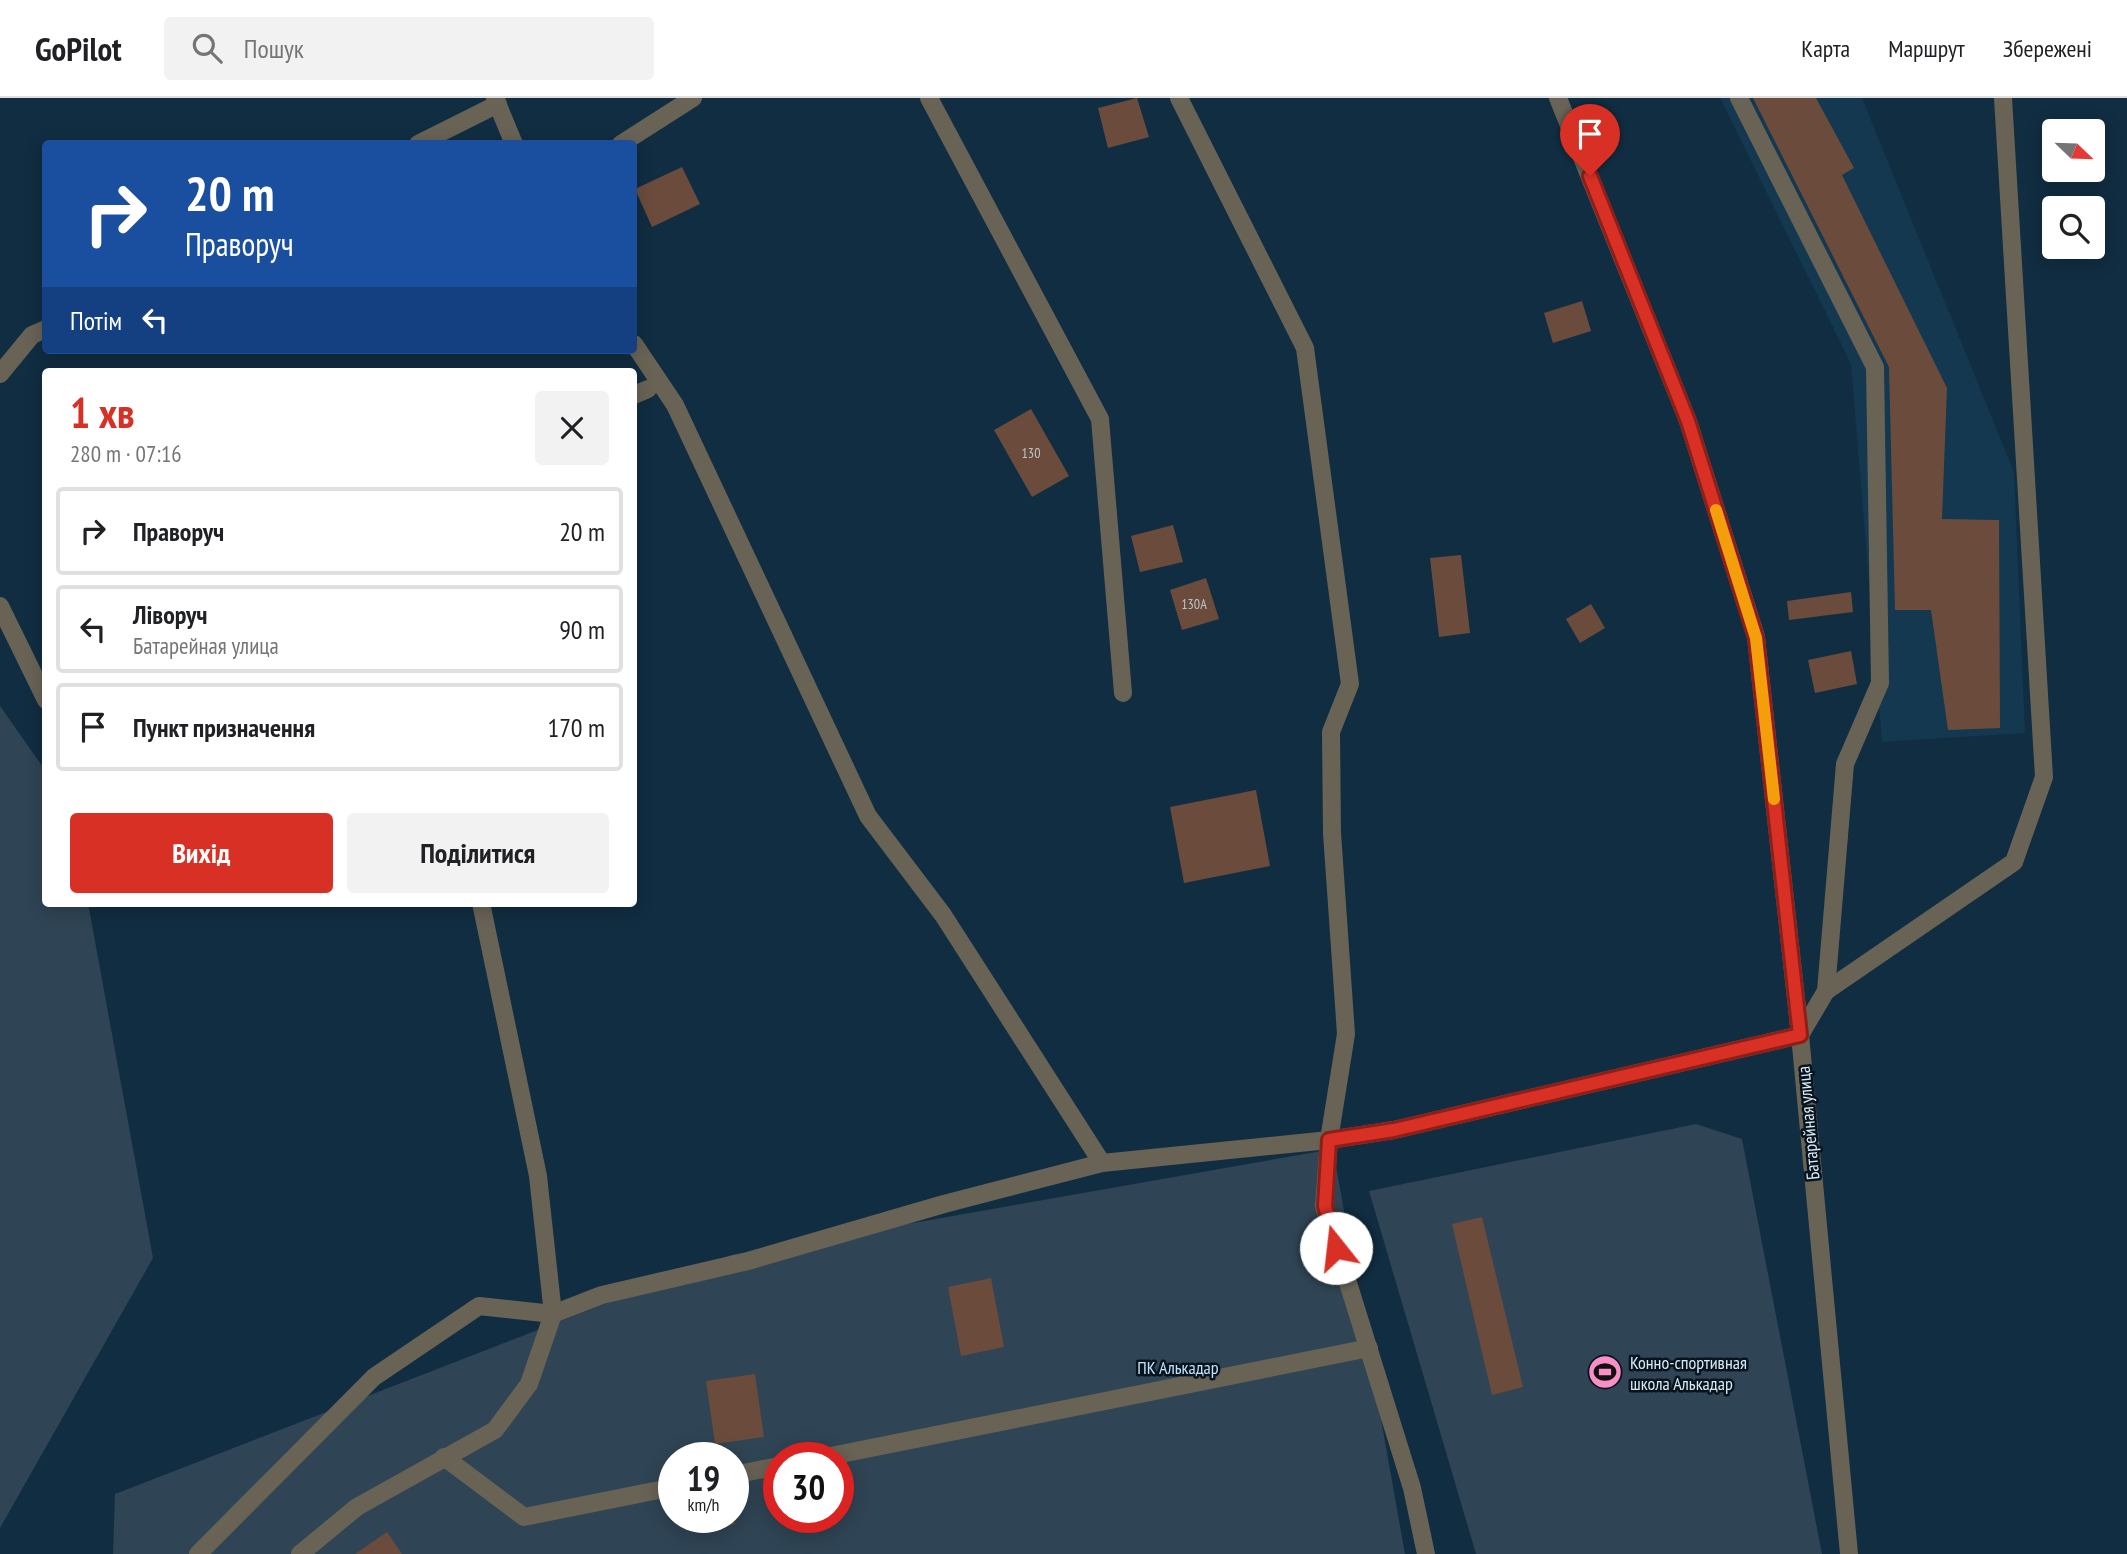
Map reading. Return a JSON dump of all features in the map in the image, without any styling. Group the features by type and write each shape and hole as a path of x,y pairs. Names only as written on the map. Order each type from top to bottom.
{"street":[{"path":"627,140 693,98"},
{"path":"929,98 1100,419 1123,693"},
{"path":"1179,98 1305,348 1350,684 1331,732 1332,833 1346,1034 1329,1140 1325,1206 1348,1289 1412,1489 1426,1554"},
{"name":"Батарейная улица","path":"1558,98 1688,421 1756,638 1800,1035 1849,1554"},
{"path":"1739,98 1875,367 1880,682 1846,764 1826,991"},
{"path":"198,1554 374,1377 479,1306 553,1314 602,1295 748,1261 944,1204 1102,1163 1329,1140 1394,1130 1800,1035 1826,991 2014,862 2044,777 2003,98"},
{"path":"425,140 496,101 512,140"},
{"path":"0,374 32,335 42,330"},
{"path":"637,349 674,405 869,816 943,915 1102,1163"},
{"path":"0,607 42,692"},
{"path":"300,1554 357,1507 495,1430 529,1384 553,1314 538,1176 482,907"},
{"path":"854,1451 1369,1348"},
{"path":"444,1457 524,1517 658,1490"}],"shaded area":[{"path":"1720,98 1862,98 2014,472 2025,733 1882,742 1851,364"}],"green space":[{"path":"0,706 42,766 42,907 89,907 153,1258 0,1528"},
{"name":"Конно-спортивная школа Алькадар","path":"1696,1124 1742,1139 1822,1554 1476,1554 1369,1191"},
{"name":"ПК Алькадар","path":"1333,1149 1405,1554 113,1554 115,1494 731,1255"}],"building":[{"path":"1137,98 1149,137 1108,148 1098,108"},
{"path":"1753,98 1816,98 1854,168 1842,175 1947,388 1942,519 1999,520 2000,728 1948,730 1931,610 1895,610 1889,367"},
{"path":"682,167 700,204 652,227 637,188"},
{"path":"1582,301 1591,331 1553,343 1544,313"},
{"path":"1031,409 1069,476 1032,497 994,430"},
{"path":"1173,525 1183,562 1140,572 1131,536"},
{"path":"1461,555 1470,633 1439,637 1430,558"},
{"path":"1206,578 1219,619 1182,630 1170,590"},
{"path":"1851,592 1853,612 1789,620 1787,601"},
{"path":"1591,604 1605,628 1580,643 1566,619"},
{"path":"1851,651 1857,684 1815,693 1808,660"},
{"path":"1256,790 1270,866 1184,883 1170,807"},
{"path":"1482,1217 1523,1387 1492,1395 1452,1224"},
{"path":"991,1278 1004,1347 961,1356 948,1287"},
{"path":"755,1374 764,1437 715,1442 706,1381"},
{"path":"387,1532 402,1554 355,1554"}],"slow traffic":[{"path":"1716,510 1756,638 1774,799"}],"place":[{"name":"Конно-спортивная школа Алькадар","path":"1605,1372"}],"route":[{"path":"1336,1248 1325,1206 1329,1140 1394,1130 1800,1035 1756,638 1688,421 1590,176"}]}
